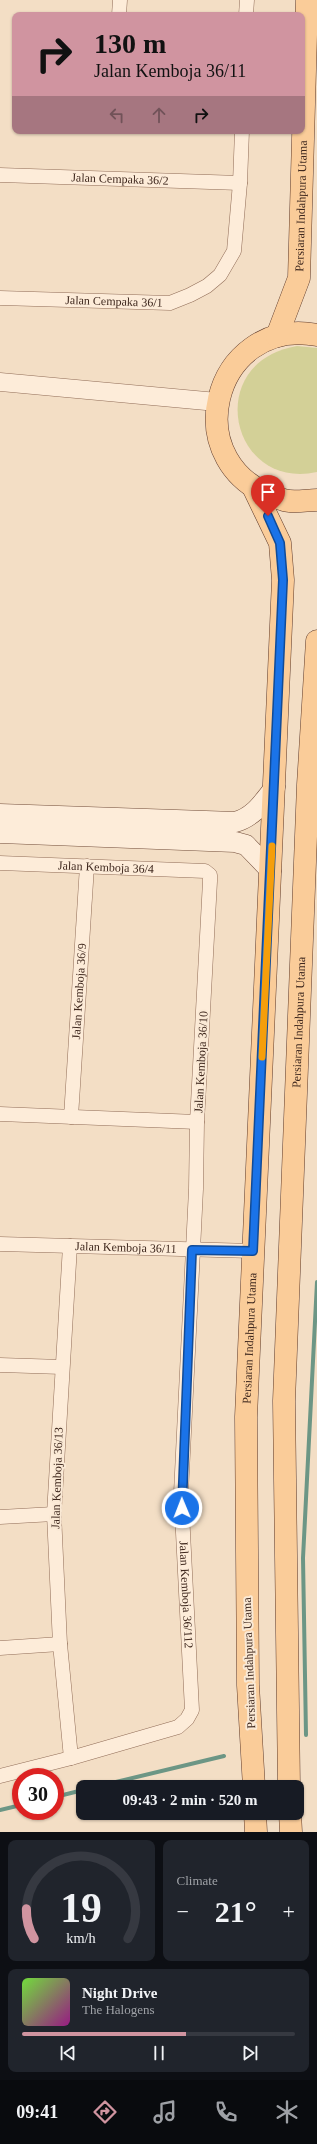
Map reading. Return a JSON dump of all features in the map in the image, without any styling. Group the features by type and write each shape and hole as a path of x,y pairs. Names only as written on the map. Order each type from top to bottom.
{"main road":[{"name":"Persiaran Indahpura Utama","path":"305,70 307,0"},
{"name":"Persiaran Indahpura Utama","path":"276,336 299,278 303,134"},
{"path":"317,335 303,333 276,336 249,350 228,373 217,402 216,427 222,451 235,472 254,489 285,501 317,500"},
{"name":"Persiaran Indahpura Utama","path":"254,489 280,543 283,580 246,1433 248,1685 254,1780"},
{"name":"Persiaran Indahpura Utama","path":"289,1780 284,1401 313,781 317,641"},
{"path":"0,814 235,822 246,819 253,813 275,787"},
{"path":"0,833 235,842 246,845 271,871"},
{"path":"255,1820 256,1832"},
{"path":"290,1820 291,1832"}],"street":[{"path":"119,12 120,0"},
{"path":"246,12 247,0"},
{"name":"Jalan Cempaka 36/1","path":"0,298 170,303 207,286 220,275 234,251 240,183 242,134"},
{"name":"Jalan Cempaka 36/2","path":"0,175 240,183"},
{"path":"0,382 217,402"},
{"name":"Jalan Kemboja 36/4","path":"0,862 205,871 210,874"},
{"name":"Jalan Kemboja 36/9","path":"71,1117 87,866"},
{"name":"Jalan Kemboja 36/10","path":"192,1250 210,874"},
{"path":"0,1114 197,1122"},
{"name":"Jalan Kemboja 36/11","path":"0,1244 253,1251"},
{"name":"Jalan Kemboja 36/13","path":"70,1246 54,1514 60,1644 71,1758"},
{"name":"Jalan Kemboja 36/112","path":"0,1776 71,1758 178,1727 192,1710 181,1493 192,1250"},
{"path":"0,1365 62,1367"},
{"path":"0,1517 54,1514"},
{"path":"0,1648 60,1644"}],"shaded area":[{"path":"297,346 317,348 317,472 287,473 264,463 247,445 239,422 239,398 248,375 267,357"}],"waterway":[{"path":"306,1735 303,1558 317,1282"},
{"path":"124,1780 224,1756"},
{"path":"64,1795 76,1792"},
{"path":"0,1810 12,1807"}],"slow traffic":[{"path":"262,1057 272,846"}],"route":[{"path":"182,1508 181,1493 192,1250 253,1251 275,787 283,580 280,543 268,516"}]}
